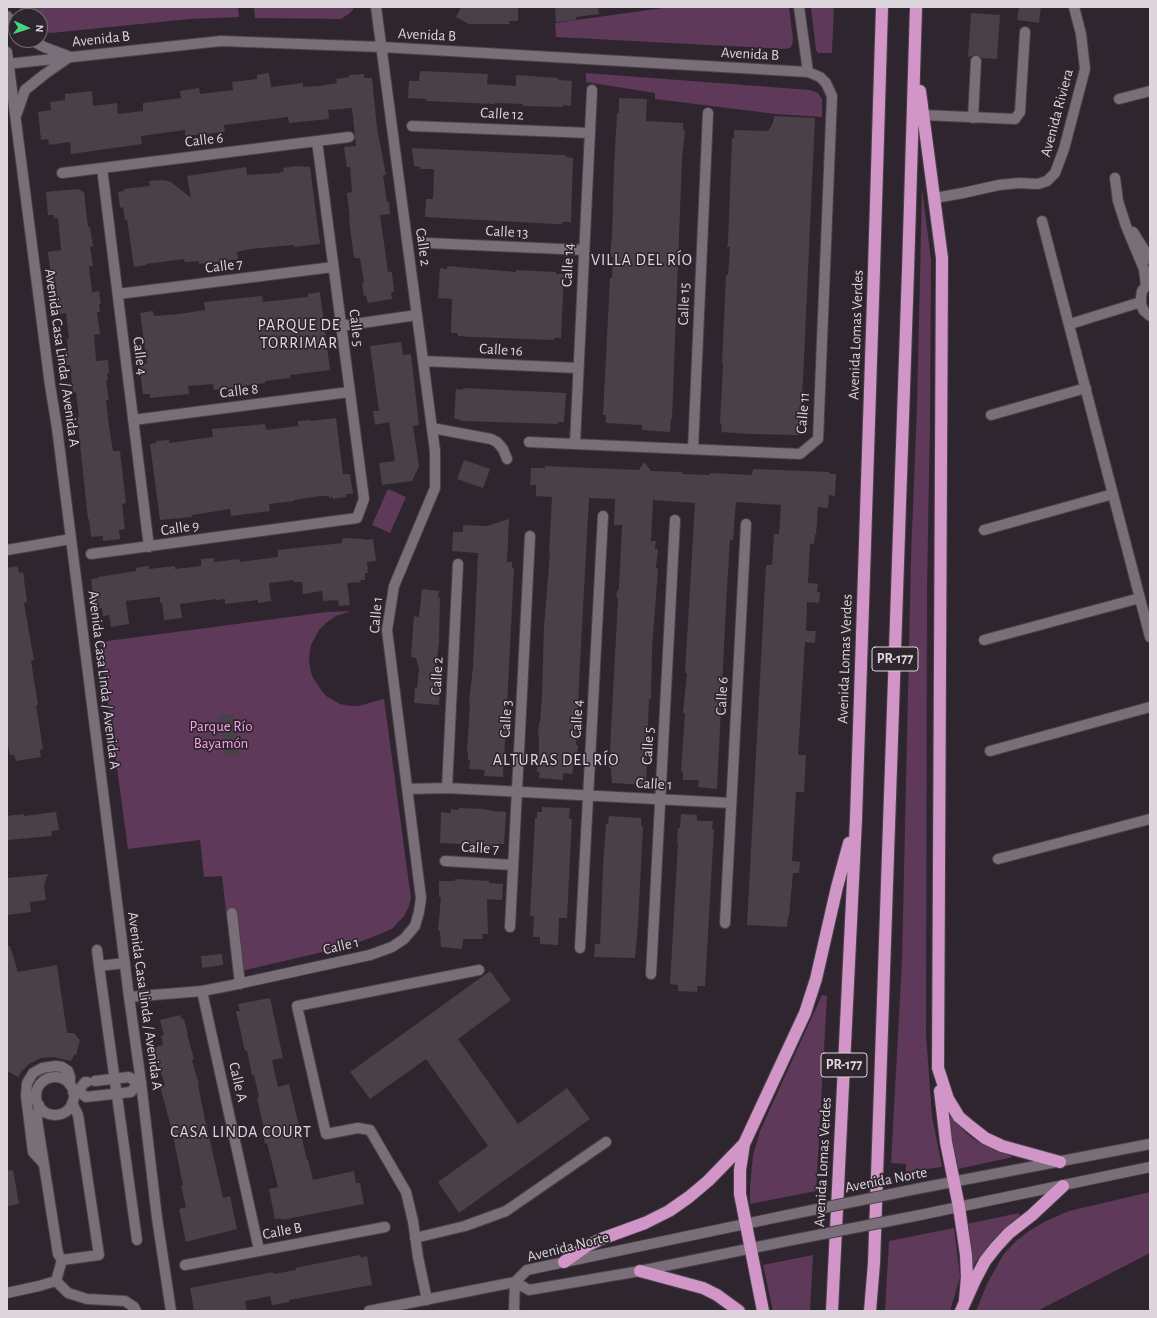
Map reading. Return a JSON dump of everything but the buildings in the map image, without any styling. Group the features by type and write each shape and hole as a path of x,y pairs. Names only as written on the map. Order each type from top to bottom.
{"highway":[{"name":"Avenida Lomas Verdes","path":"832,1311 856,818 882,7"},
{"name":"PR-177","path":"870,1311 874,1248 916,7"},
{"path":"914,48 942,258 938,1068 946,1142 966,1255 967,1277 965,1300"},
{"path":"763,1311 740,1194 740,1170 744,1144 805,1013 816,979 856,818"},
{"path":"938,1068 948,1099 959,1117 985,1138 1002,1146 1060,1162"},
{"path":"564,1262 585,1247 601,1239 645,1223 689,1198 744,1144"},
{"path":"960,1311 985,1262 996,1247 1009,1233 1032,1215 1062,1186"},
{"path":"640,1271 703,1288 717,1295 740,1311"}],"street":[{"path":"376,7 382,47"},
{"path":"799,7 808,72"},
{"name":"Avenida Riviera","path":"935,198 963,194 999,185 1019,183 1038,184 1047,181 1055,173 1064,149 1085,69 1082,34 1074,7"},
{"path":"922,115 1015,119 1020,112 1025,32"},
{"name":"Avenida B","path":"8,64 221,41 382,47 808,72 820,77 826,83 832,96"},
{"name":"Calle 2","path":"382,47 435,451"},
{"path":"47,48 70,57"},
{"name":"Avenida Casa Linda / Avenida A","path":"7,52 71,539 157,1218 171,1311"},
{"path":"16,116 25,90 70,57"},
{"path":"973,118 976,62"},
{"name":"Calle 14","path":"575,443 592,90"},
{"path":"1119,99 1150,91"},
{"name":"Calle 11","path":"529,442 800,454 818,439 832,96"},
{"name":"Calle 15","path":"693,449 708,113"},
{"name":"Calle 12","path":"412,126 590,133"},
{"name":"Calle 6","path":"62,173 349,137"},
{"name":"Calle 5","path":"317,141 364,499 357,518"},
{"name":"Calle 4","path":"102,168 149,547"},
{"path":"1115,178 1118,201 1126,226 1144,269 1148,284 1142,291 1141,302 1144,311 1150,316"},
{"path":"1042,222 1070,324 1150,637"},
{"path":"1126,226 1135,234 1150,259"},
{"name":"Calle 13","path":"427,243 584,250"},
{"name":"Calle 7","path":"118,294 333,267"},
{"path":"1070,324 1141,302"},
{"path":"341,326 417,315"},
{"name":"Calle 16","path":"423,361 578,368"},
{"path":"991,416 1086,388"},
{"name":"Calle 8","path":"133,420 349,392"},
{"path":"432,428 491,438 503,449 507,459"},
{"name":"Calle 1","path":"129,998 202,991 370,955 404,940 415,926 421,898 387,630 394,586 435,488 435,451"},
{"path":"984,530 1113,494"},
{"name":"Calle 4","path":"580,948 603,516"},
{"name":"Calle 9","path":"92,554 357,518"},
{"name":"Calle 5","path":"651,974 675,520"},
{"name":"Calle 6","path":"725,923 746,524"},
{"name":"Calle 3","path":"510,927 530,536"},
{"path":"7,550 71,539"},
{"name":"Calle 2","path":"447,788 458,564"},
{"path":"984,640 1140,598"},
{"path":"990,750 1150,707"},
{"name":"Calle 1","path":"408,789 447,788 731,803"},
{"path":"998,859 1150,819"},
{"name":"Calle 7","path":"445,861 513,865"},
{"path":"232,913 240,984"},
{"path":"97,950 137,1240"},
{"path":"99,966 125,963"},
{"path":"427,1300 418,1257 413,1220 406,1192 370,1130 358,1128 326,1134 297,1006 479,970"},
{"name":"Calle A","path":"202,991 259,1250"},
{"path":"38,1105 47,1113 59,1114 69,1108 72,1103 73,1089 68,1071 56,1066 42,1068 34,1073 27,1083 26,1096 33,1152 44,1164"},
{"path":"56,1281 62,1260 58,1254 44,1164 36,1094 42,1082 47,1079 60,1078 66,1080 73,1089 86,1097 131,1092 140,1083 129,1077 85,1082 73,1089"},
{"path":"62,1260 99,1256 78,1115 72,1103"},
{"path":"415,1238 465,1226 506,1211 606,1142"},
{"name":"Avenida Norte","path":"369,1311 515,1282 527,1270 746,1223 1150,1144"},
{"name":"Avenida Norte","path":"515,1282 529,1290 640,1271 920,1216 1150,1167"},
{"name":"Calle B","path":"185,1265 384,1226"},
{"path":"7,1293 56,1281"},
{"path":"56,1281 68,1293 87,1299 125,1301 134,1306 136,1311"},
{"path":"514,1311 515,1282"}],"green space":[{"path":"238,7 239,17 190,19 51,33 48,32 48,8 19,8"},
{"path":"254,7 355,7 350,13 341,19 255,18"},
{"path":"670,7 789,7 793,39 792,45 790,48 785,49 556,37 555,23"},
{"path":"811,7 834,7 832,53 818,53 816,50"},
{"path":"586,73 810,90 818,93 822,99 822,117 776,114 655,99 655,93 586,82"},
{"path":"922,189 931,260 927,589 926,1035 932,1116 942,1167 906,1172 906,1164 891,1163 902,961 911,557 917,406"},
{"path":"388,489 406,497 390,533 372,525"},
{"name":"Parque Río Bayamón","path":"351,611 336,616 319,630 310,650 309,661 311,672 313,678 326,696 340,704 358,706 384,699 411,897 409,906 404,916 392,929 365,940 348,946 233,973 222,876 204,877 200,840 128,849 100,642 327,612"},
{"path":"822,995 827,996 816,1191 750,1204 753,1155 760,1131"},
{"path":"946,1112 966,1133 978,1142 1013,1157 958,1169"},
{"path":"1150,1192 1150,1253 1041,1309 1040,1311 976,1311 987,1284 1003,1255 1015,1242 1029,1231 1046,1221 1069,1211"},
{"path":"1019,1213 1020,1216 993,1240 973,1266 967,1224"},
{"path":"954,1228 960,1277 950,1311 885,1311 889,1241"},
{"path":"813,1255 810,1311 773,1311 763,1265"}],"district":[{"name":"VILLA DEL RÍO","path":"642,260"},
{"name":"PARQUE DE TORRIMAR","path":"299,334"},
{"name":"ALTURAS DEL RÍO","path":"556,760"},
{"name":"CASA LINDA COURT","path":"241,1132"}]}
